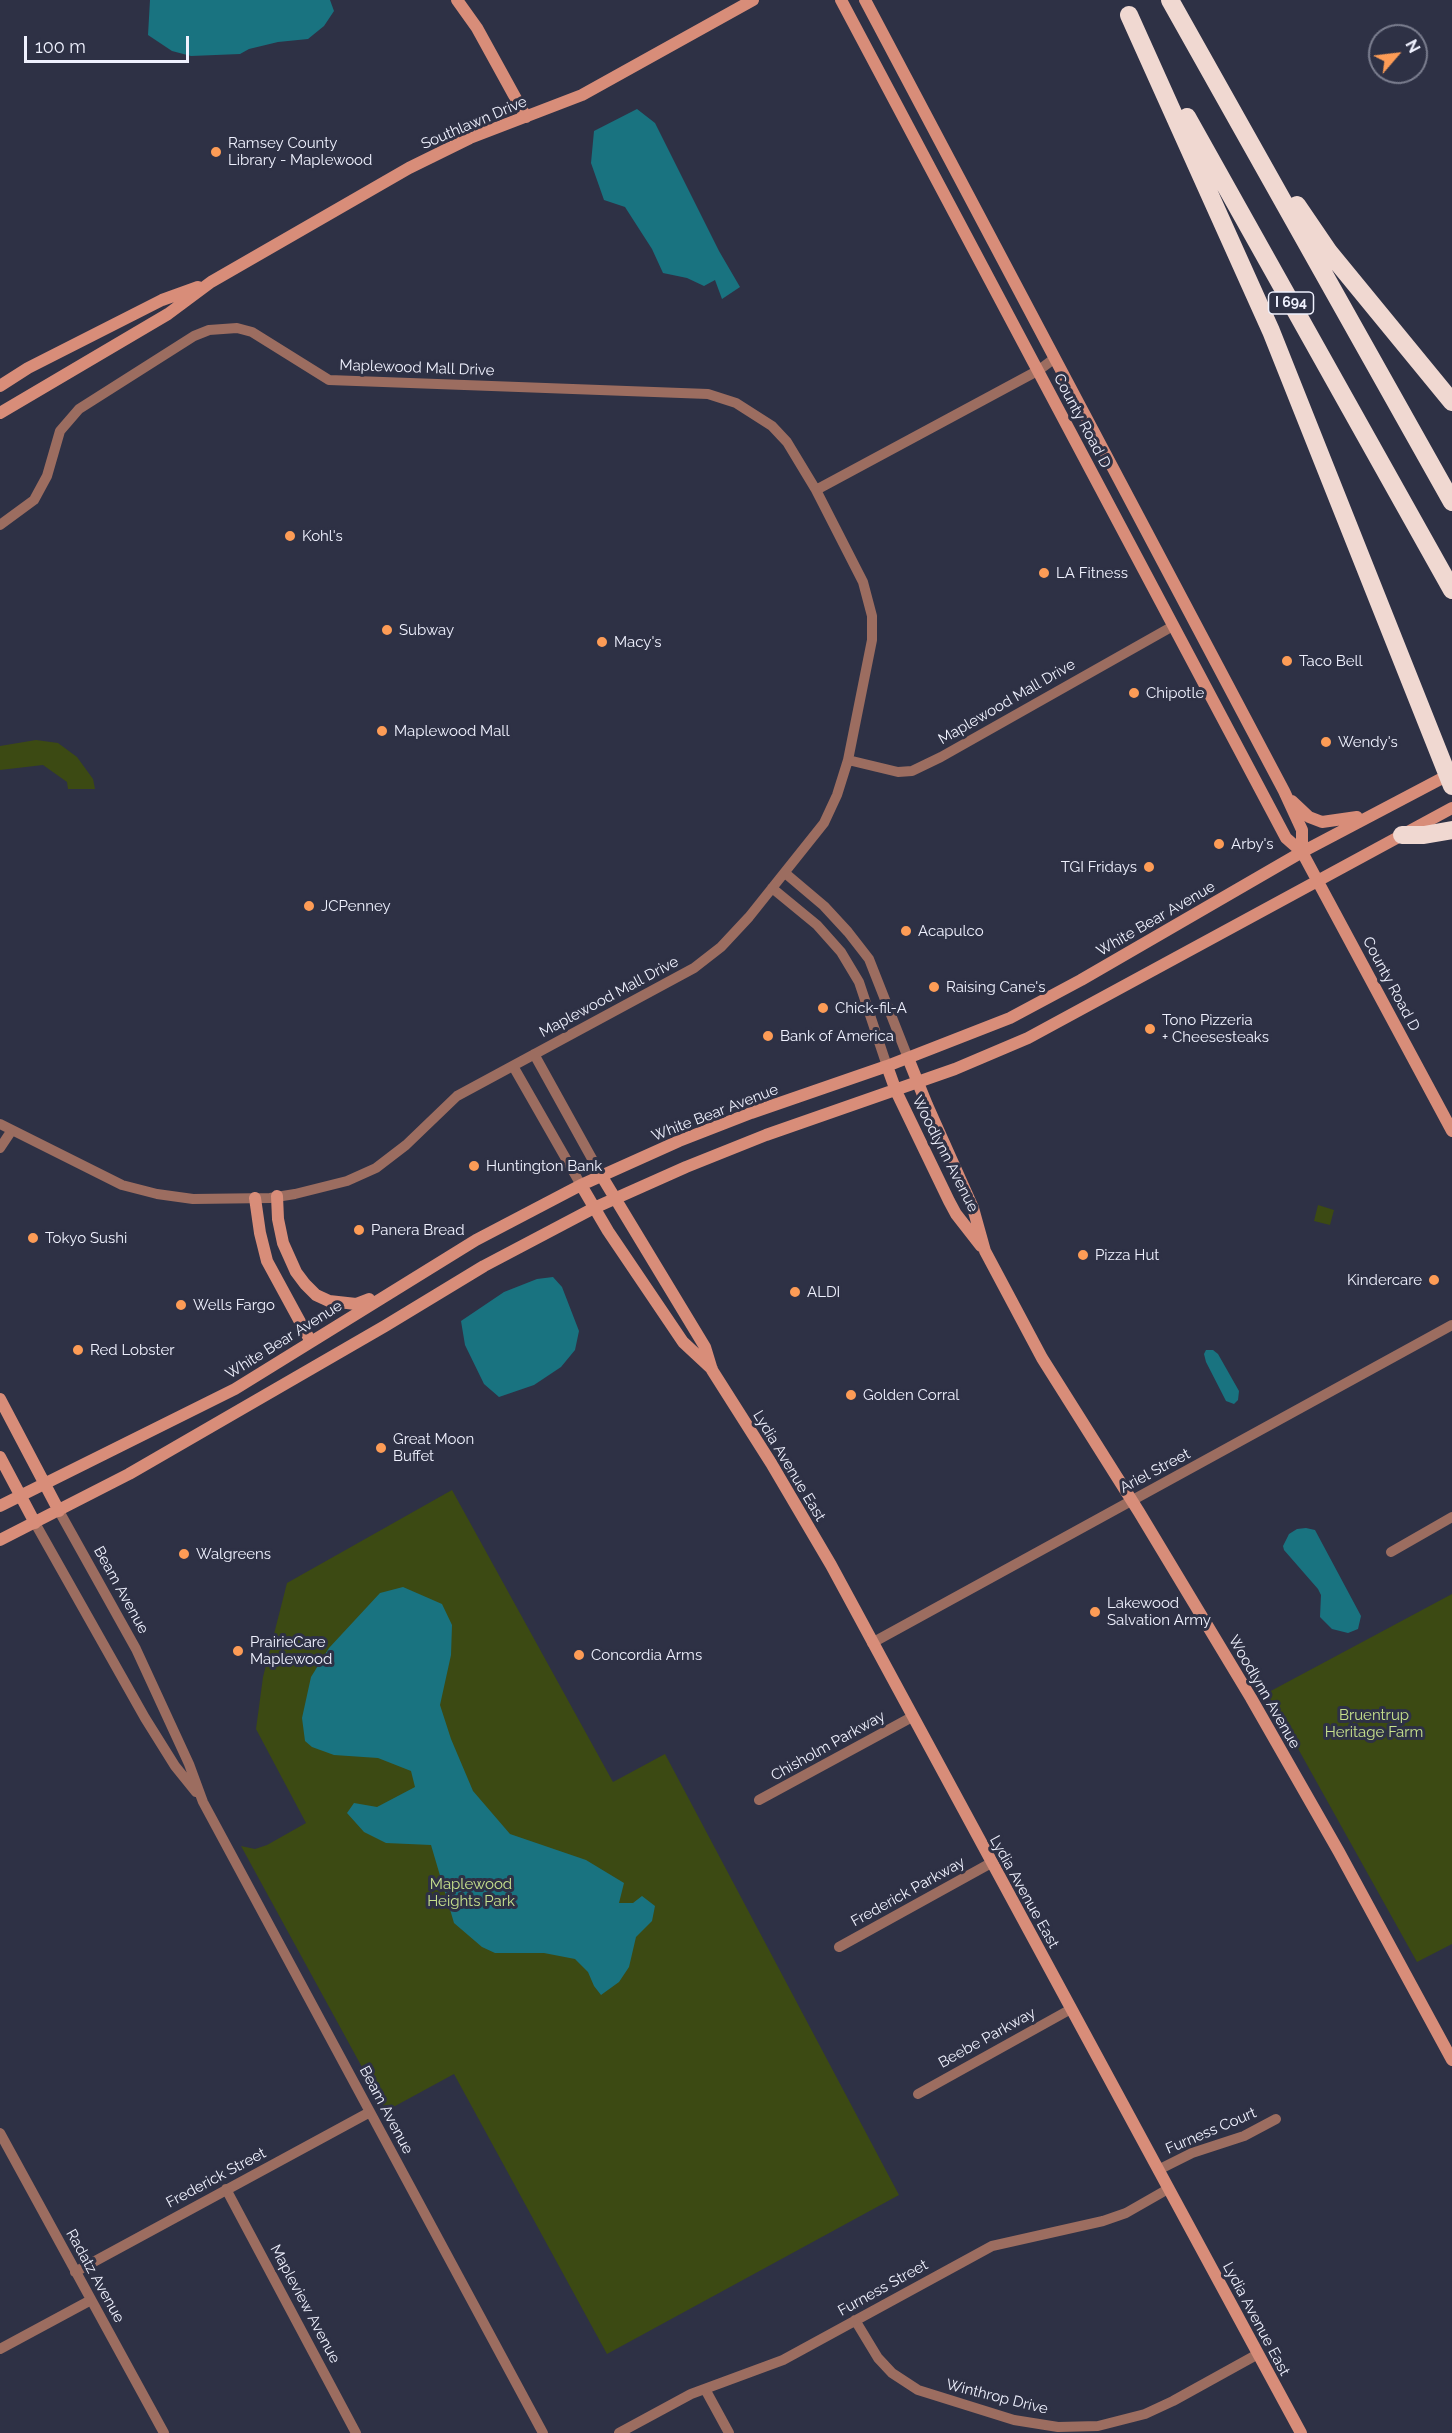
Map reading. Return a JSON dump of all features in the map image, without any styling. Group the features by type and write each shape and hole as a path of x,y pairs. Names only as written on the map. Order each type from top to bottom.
{"highway":[{"name":"I 694","path":"1170,0 1452,502"},
{"name":"I 694","path":"1125,7 1452,590"},
{"path":"1125,7 1271,331 1450,778"},
{"path":"1224,97 1329,252 1452,402"},
{"path":"1402,835 1424,835 1452,830"}],"street":[{"path":"457,0 477,28 526,117"},
{"name":"Southlawn Drive","path":"0,413 168,314 211,282 435,154 470,138 582,95 753,0"},
{"name":"County Road D","path":"841,0 1286,838 1302,852 1452,1131"},
{"name":"County Road D","path":"865,0 1284,791 1302,830 1302,852"},
{"name":"Southlawn Drive","path":"0,386 28,368 162,300 211,282"},
{"name":"Maplewood Mall Drive","path":"0,1124 130,1187 157,1194 193,1199 277,1196 330,1186 376,1168 406,1145 457,1096 694,968 721,947 785,873 824,823 837,795 848,760 872,645 872,616 863,582 816,490 787,442 772,426 736,403 708,394 329,380 252,332 222,327 194,336 79,409 60,431 47,476 38,495 1,521"},
{"path":"816,490 1039,370 1055,358"},
{"name":"Maplewood Mall Drive","path":"848,760 898,772 912,771 1173,627"},
{"name":"White Bear Avenue","path":"0,1506 235,1389 476,1239 581,1185 751,1113 967,1036 1042,1002 1368,815 1450,778"},
{"path":"1284,791 1301,811 1316,820 1329,822 1368,815"},
{"path":"0,1540 60,1511 190,1440 484,1266 594,1208 766,1135 896,1091 993,1054 1064,1020 1317,879 1452,808"},
{"path":"785,873 824,906 869,959 908,1058"},
{"path":"772,888 816,925 841,952 859,982 887,1066"},
{"name":"Maplewood Mall Drive","path":"534,1054 601,1175"},
{"name":"Woodlynn Avenue","path":"908,1058 973,1208 985,1251"},
{"path":"513,1065 581,1185"},
{"name":"Woodlynn Avenue","path":"887,1066 896,1091 956,1214 985,1251 1042,1358 1211,1630 1280,1748 1452,2061"},
{"path":"0,1148 12,1130"},
{"name":"Lydia Avenue East","path":"601,1175 705,1347 712,1370"},
{"name":"Lydia Avenue East","path":"581,1185 683,1342 712,1370 805,1519 1301,2433"},
{"path":"277,1196 278,1219 289,1258 305,1284 316,1295 329,1301 356,1304 392,1290"},
{"path":"255,1198 267,1261 311,1342"},
{"name":"Ariel Street","path":"872,1643 1452,1325"},
{"name":"Beam Avenue","path":"0,1399 136,1649 189,1764 203,1802 543,2433"},
{"name":"Beam Avenue","path":"0,1457 145,1718 175,1766 203,1802"},
{"path":"1391,1552 1452,1517"},
{"name":"Chisholm Parkway","path":"759,1800 912,1717"},
{"name":"Frederick Parkway","path":"839,1947 991,1863"},
{"name":"Beebe Parkway","path":"918,2094 1071,2009"},
{"name":"Frederick Street","path":"75,2272 370,2112"},
{"name":"Furness Court","path":"1158,2170 1192,2153 1244,2136 1276,2118"},
{"name":"Radatz Avenue","path":"0,2133 164,2433"},
{"name":"Mapleview Avenue","path":"226,2189 356,2433"},
{"name":"Furness Street","path":"619,2433 691,2394 783,2360 992,2246 1103,2221 1126,2212 1168,2189"},
{"path":"0,2349 91,2300"},
{"name":"Winthrop Drive","path":"855,2320 878,2358 891,2373 918,2390 1014,2420 1058,2427 1098,2426 1145,2414 1258,2354"},
{"path":"705,2389 729,2433"}],"green space":[{"path":"36,740 58,743 77,757 93,779 95,789 68,789 67,782 43,765 0,770 0,746"},
{"path":"1318,1205 1334,1210 1330,1225 1314,1221"},
{"name":"Maplewood Heights Park","path":"452,1490 613,1782 665,1754 899,2195 607,2354 454,2074 386,2111 241,1846 255,1849 267,1845 306,1823 256,1729 263,1677 287,1583"},
{"name":"Bruentrup Heritage Farm","path":"1452,1594 1452,1944 1417,1962 1267,1693"}],"shaded area":[{"path":"150,0 330,0 334,11 324,26 308,39 278,42 249,49 240,54 191,56 172,51 148,35"},
{"path":"637,109 655,123 719,251 740,287 722,299 715,280 704,286 687,278 663,273 652,249 625,207 604,200 591,163 594,131"},
{"path":"553,1277 562,1287 579,1331 575,1350 561,1367 534,1385 499,1397 484,1384 465,1345 461,1321 504,1292 537,1279"},
{"path":"1206,1350 1213,1350 1218,1354 1239,1391 1238,1400 1234,1404 1226,1401 1206,1362 1204,1354"},
{"path":"1297,1529 1315,1530 1361,1616 1358,1629 1348,1633 1332,1629 1320,1617 1321,1595 1318,1589 1284,1550 1283,1546 1289,1534"},
{"path":"403,1587 442,1604 452,1625 451,1655 440,1705 451,1739 473,1791 510,1834 586,1860 624,1883 619,1903 633,1903 642,1896 655,1906 652,1921 636,1937 629,1967 619,1982 601,1995 588,1972 575,1959 544,1953 495,1953 482,1947 454,1923 431,1845 386,1843 364,1832 347,1813 354,1803 377,1807 415,1787 411,1771 378,1758 334,1755 312,1747 305,1741 302,1718 311,1677 329,1648 380,1593"}],"place":[{"name":"Ramsey County Library - Maplewood","path":"216,152"},
{"name":"Kohl's","path":"290,536"},
{"name":"LA Fitness","path":"1044,573"},
{"name":"Subway","path":"387,630"},
{"name":"Macy's","path":"602,642"},
{"name":"Taco Bell","path":"1287,661"},
{"name":"Chipotle","path":"1134,693"},
{"name":"Maplewood Mall","path":"382,731"},
{"name":"Wendy's","path":"1326,742"},
{"name":"Arby's","path":"1219,844"},
{"name":"TGI Fridays","path":"1149,867"},
{"name":"JCPenney","path":"309,906"},
{"name":"Acapulco","path":"906,931"},
{"name":"Raising Cane's","path":"934,987"},
{"name":"Chick-fil-A","path":"823,1008"},
{"name":"Tono Pizzeria + Cheesesteaks","path":"1150,1029"},
{"name":"Bank of America","path":"768,1036"},
{"name":"Huntington Bank","path":"474,1166"},
{"name":"Panera Bread","path":"359,1230"},
{"name":"Tokyo Sushi","path":"33,1238"},
{"name":"Pizza Hut","path":"1083,1255"},
{"name":"Kindercare","path":"1434,1280"},
{"name":"ALDI","path":"795,1292"},
{"name":"Wells Fargo","path":"181,1305"},
{"name":"Red Lobster","path":"78,1350"},
{"name":"Golden Corral","path":"851,1395"},
{"name":"Great Moon Buffet","path":"381,1448"},
{"name":"Walgreens","path":"184,1554"},
{"name":"Lakewood Salvation Army","path":"1095,1612"},
{"name":"PrairieCare Maplewood","path":"238,1651"},
{"name":"Concordia Arms","path":"579,1655"}]}
